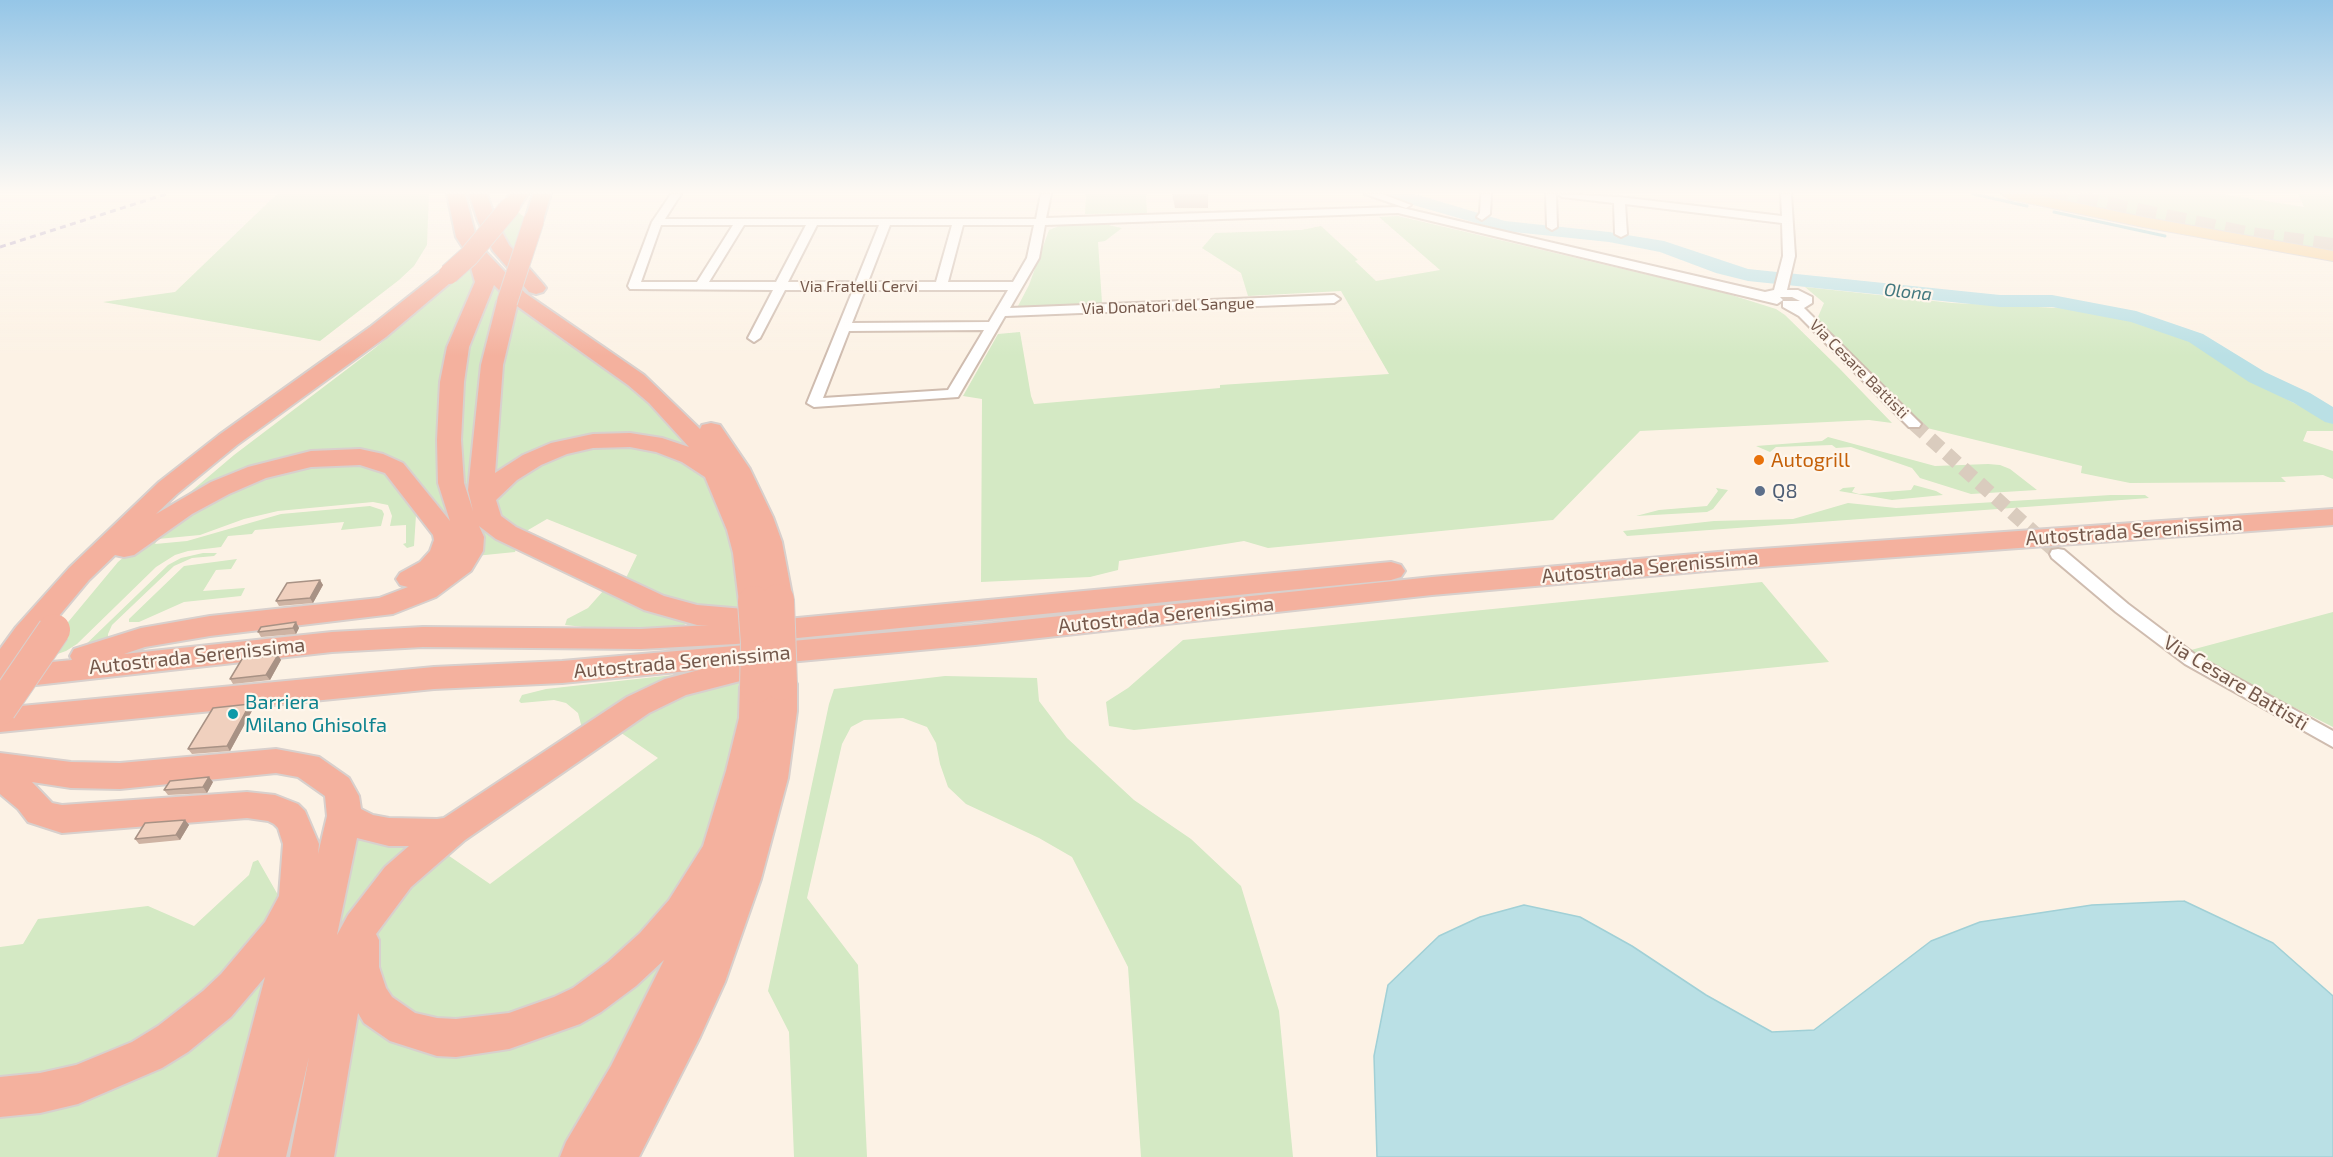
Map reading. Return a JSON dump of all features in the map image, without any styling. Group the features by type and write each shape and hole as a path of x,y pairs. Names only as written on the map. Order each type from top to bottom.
{"highway":[{"path":"473,248 518,297 575,335 657,398 697,440 716,473 741,530 747,553 766,601"},
{"path":"0,671 164,509 219,460 320,384 378,332 449,274 476,248"},
{"path":"501,248 525,279 577,321 660,381 695,412 720,442 737,469 760,517 768,542 766,601 757,643 769,686 781,711 771,778 743,879 708,972 680,1037 615,1157"},
{"path":"525,248 507,302 492,365 482,490 488,520 506,533 671,609 726,618 904,616"},
{"path":"32,674 141,638 210,626 383,607 426,591 460,565 469,551 470,537 455,501 451,483 449,440 451,394 453,363 485,282 477,254"},
{"path":"0,709 41,632 94,558 168,488 228,440 378,332"},
{"path":"484,496 508,475 532,460 560,448 593,441 630,440 662,445 691,457 716,473"},
{"path":"124,549 183,508 236,480 292,462 336,457 374,459 394,468 443,527 448,540 443,554 430,568 412,578 385,588 359,594 208,609 172,620 141,638"},
{"name":"Autostrada Serenissima","path":"0,678 332,642 423,637 676,638 1793,537 2333,500"},
{"name":"Autostrada Serenissima","path":"0,720 434,678 562,672 975,635 1432,586 1718,561 2333,517"},
{"path":"312,1157 343,970 349,950 361,926 398,877 453,831 616,719 658,694 676,687 738,671 975,635"},
{"path":"582,1157 626,1080 673,985 696,931 734,803 755,718 769,686"},
{"path":"0,765 71,775 120,776 276,761 307,766 337,787 342,796 344,816 328,894 264,1157"},
{"path":"0,775 30,800 40,813 62,819 226,805 275,808 293,821 301,844 297,898 298,926 240,1157"},
{"path":"344,816 365,827 389,832 453,831"},
{"path":"361,926 359,967 363,983 378,1010 391,1020 404,1028 436,1037 456,1038 509,1030 566,1011 587,1000 622,974 654,945 682,911 717,854"},
{"path":"0,1097 40,1093 78,1084 147,1055 173,1039 210,1010 235,986 278,933 297,898"}],"main road":[{"path":"2289,248 2333,256"}],"street":[{"name":"Via Fratelli Cervi","path":"648,248 634,286 1017,286"},
{"path":"701,286 725,248"},
{"path":"754,338 800,248"},
{"path":"875,248 814,403 953,394 1033,258 1035,248"},
{"path":"940,286 951,248"},
{"path":"1562,248 1759,294 1781,288"},
{"path":"1781,288 1789,256 1789,248"},
{"path":"1781,288 1798,304"},
{"name":"Via Cesare Battisti","path":"1781,288 1914,424"},
{"name":"Via Donatori del Sangue","path":"1002,312 1334,299"},
{"path":"844,327 992,326"},
{"name":"Via Cesare Battisti","path":"2058,554 2122,608 2191,660 2333,740"}],"green space":[{"path":"221,248 425,248 414,266 399,280 320,341 103,302 175,292"},
{"path":"1042,248 1098,248 1102,303 1054,305 1054,308 1021,308 1018,306 1029,285"},
{"path":"1202,248 1345,248 1376,281 1440,270 1415,248 1534,248 1725,293 1776,309 1839,368 1892,423 1869,420 1640,431 1553,520 1268,548 1244,541 1119,561 1118,570 1090,577 981,582 982,399 963,396 998,334 1020,332 1034,404 1220,388 1220,385 1389,374 1341,291 1248,296 1241,273"},
{"path":"2312,248 2333,248 2333,252"},
{"path":"474,264 480,281 457,333 460,530 446,566 408,473 346,452 181,500 234,455 375,348"},
{"path":"495,285 503,293 480,527 491,537 516,549 515,552 475,556 459,486 460,371 492,286"},
{"path":"1805,287 1952,303 2080,309 2155,326 2182,336 2261,386 2333,423 2333,431 2307,431 2303,441 2333,451 2333,479 2323,475 2281,477 2286,482 2130,483 2081,473 2082,466 1927,428 1811,316 1818,317 1824,303"},
{"path":"515,301 650,398 698,451 623,436 492,476 500,354"},
{"path":"1828,437 1935,466 2000,465 2010,469 2037,490 1971,494 1920,478 1912,468 1851,447 1836,448 1832,445 1776,447 1770,452 1756,446 1822,441"},
{"path":"582,446 649,446 701,470 722,496 747,609 732,610 679,603 626,578 637,555 547,519 523,533 501,518 496,503 497,495 512,478"},
{"path":"335,460 381,468 412,503 416,515 414,546 407,548 403,544 406,543 406,525 390,526 392,516 388,505 373,502 278,511 244,519 200,535 158,539 155,544 187,541 281,514 370,506 382,510 384,514 381,526 341,530 344,522 255,530 252,534 228,536 221,547 175,555 156,567 77,644 49,657 64,627 118,562 132,550 237,484"},
{"path":"1914,485 1943,495 1892,500 1839,491 1843,488 1855,487 1852,492 1859,494 1911,490"},
{"path":"1716,488 1728,490 1713,509 1707,512 1636,516 1659,510 1707,506 1718,491"},
{"path":"2145,495 2149,498 1627,536 1623,531 1714,521 1793,519 1848,503 1896,508"},
{"path":"203,553 217,553 214,556 192,558 174,566 112,625 108,639 80,650 168,565 181,558"},
{"path":"237,559 231,569 216,570 203,591 245,588 241,596 184,602 139,622 129,622 129,619 184,566"},
{"path":"1762,582 1829,662 1134,730 1109,726 1106,702 1128,688 1183,640"},
{"path":"604,590 688,622 684,625 637,628 565,625 567,619 588,608"},
{"path":"2333,612 2333,727 2216,668 2191,650"},
{"path":"691,673 583,732 578,713 566,703 554,700 521,703 519,701 522,695 546,689"},
{"path":"749,674 718,826 641,944 534,1013 428,1023 386,996 372,962 375,929 439,849 490,884 658,758 614,728 664,697"},
{"path":"945,676 1037,678 1039,701 1067,738 1134,800 1191,839 1241,886 1279,1011 1293,1157 1141,1157 1128,967 1072,857 1039,838 966,804 948,787 936,743 927,727 903,718 864,720 851,727 842,744 807,898 858,965 867,1157 794,1157 789,1032 768,991 829,704 834,689"},
{"path":"349,834 420,845 395,870 301,1157 275,1157"},
{"path":"258,860 278,895 275,914 265,934 145,1048 0,1086 0,947 23,944 38,919 148,906 194,926 249,875 253,862"},
{"path":"686,925 570,1157 324,1157 350,996 473,1045"},
{"path":"277,946 228,1157 0,1157 0,1107 51,1101"}],"water":[{"path":"2184,901 2273,943 2333,996 2333,1157 1377,1157 1374,1056 1388,985 1439,936 1480,917 1524,905 1580,917 1632,946 1706,995 1772,1032 1814,1030 1931,941 1980,922 2092,905"}],"building":[{"path":"320,580 310,598 276,601 287,583"},
{"path":"296,622 293,628 258,632 261,627"},
{"path":"278,655 266,675 230,679 242,659"},
{"path":"250,704 227,746 188,749 213,708"},
{"path":"209,777 203,787 164,790 170,781"},
{"path":"185,820 176,835 135,839 145,823"}],"waterway":[{"name":"Olona","path":"1667,248 1723,269 1748,275 2000,301 2052,301 2136,317 2196,338 2229,361 2302,398 2333,417"}],"tunnel":[{"path":"1914,424 2058,554"}],"place":[{"name":"Autogrill","path":"1759,460"},
{"name":"Q8","path":"1760,491"},
{"name":"Barriera Milano Ghisolfa","path":"233,714"}]}
